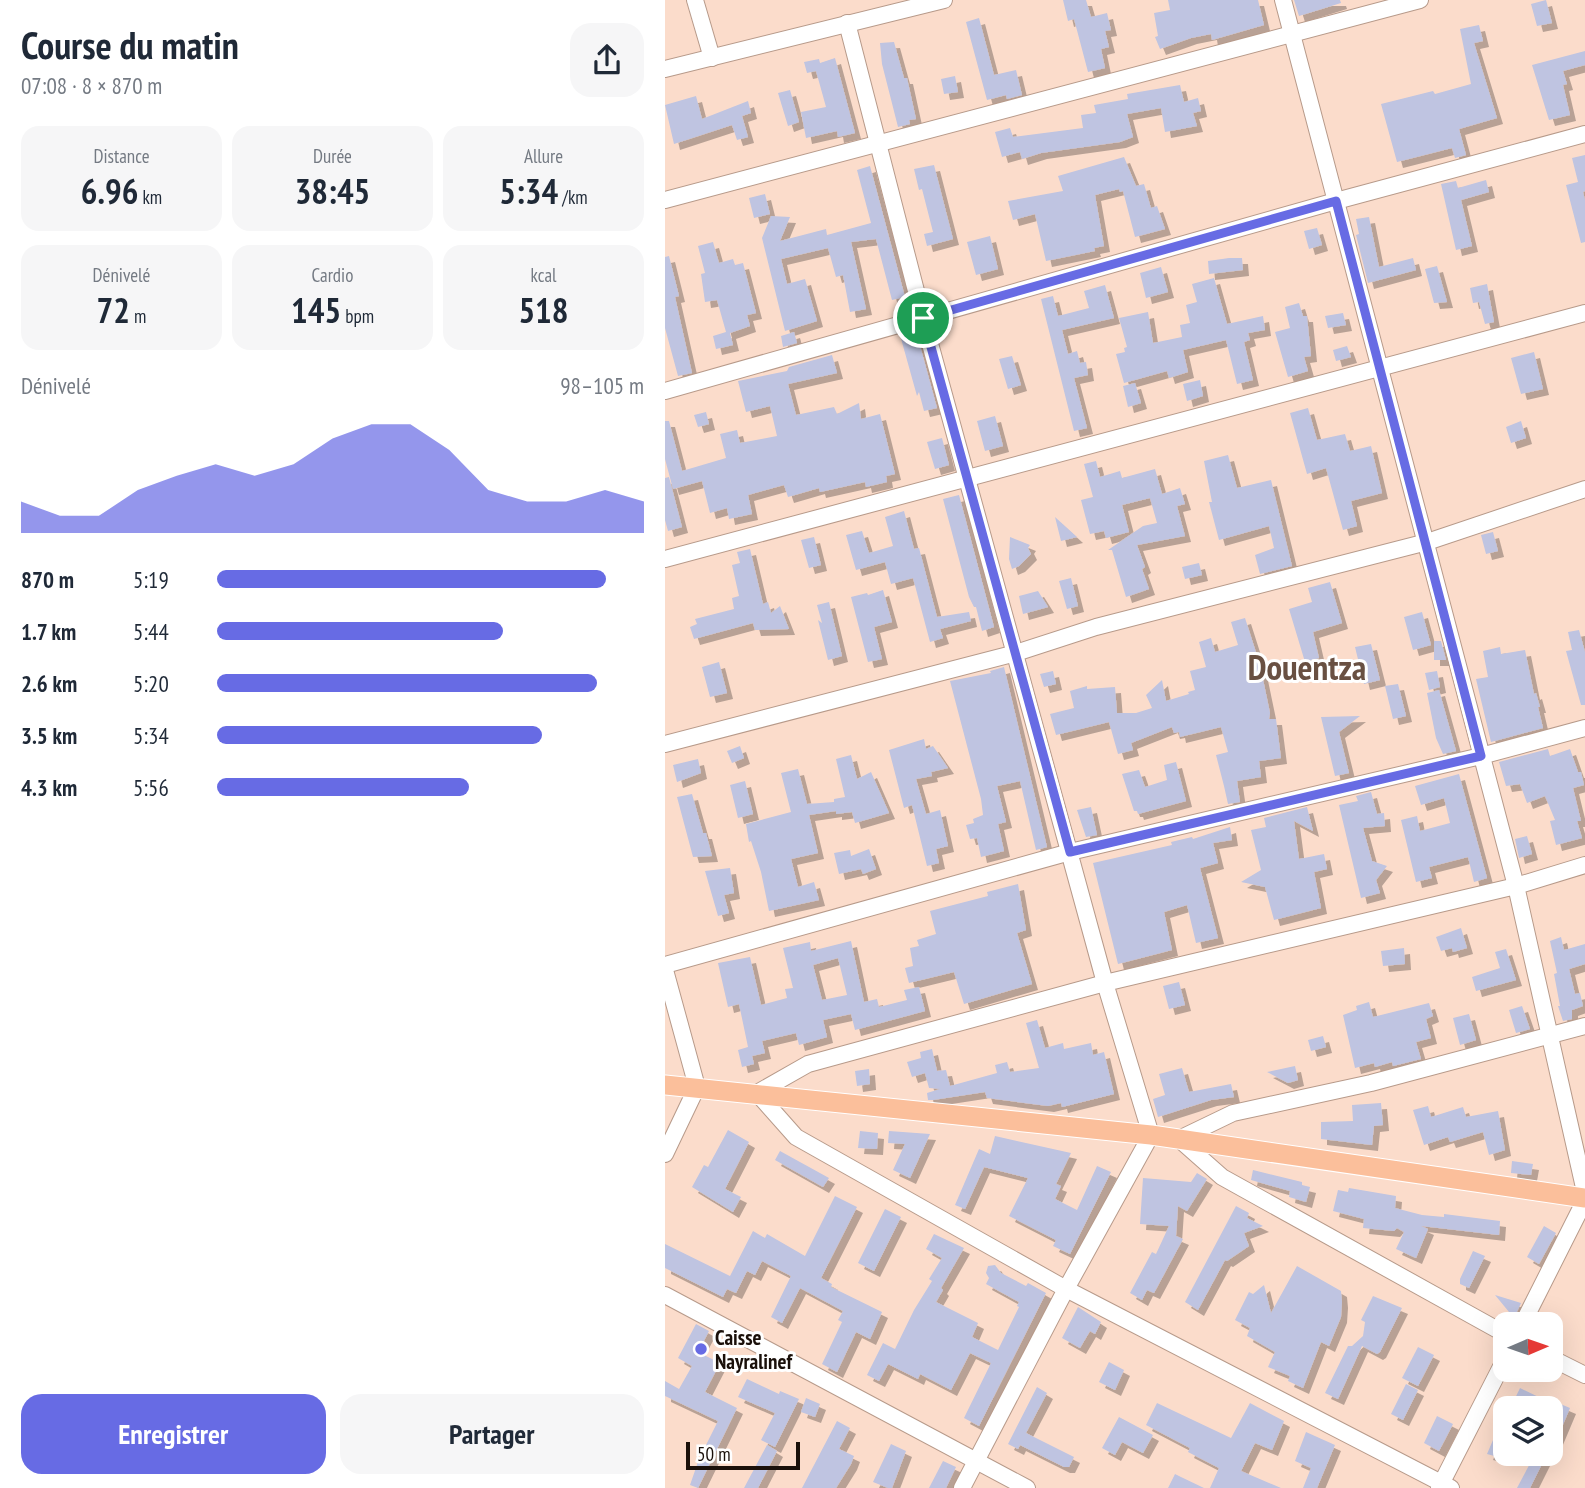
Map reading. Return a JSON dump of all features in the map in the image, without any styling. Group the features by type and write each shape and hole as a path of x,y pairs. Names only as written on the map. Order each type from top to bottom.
{"main road":[{"path":"665,1085 1151,1135 1585,1199"}],"street":[{"path":"695,0 712,58"},
{"path":"665,69 944,0"},
{"path":"1283,0 1516,886 1585,1192"},
{"path":"665,200 1420,0"},
{"path":"847,23 923,318 1105,983 1151,1135 1066,1289 963,1488"},
{"path":"665,391 1336,201 1585,134"},
{"path":"665,559 1585,313"},
{"path":"665,744 1016,653 1096,627 1427,542 1585,489"},
{"path":"665,1154 697,1087 665,967 1070,852 1481,756 1585,728"},
{"path":"1494,1382 1444,1486 1066,1289 796,1137 757,1093 808,1063 1105,983 1516,886 1585,865"},
{"path":"1493,1327 1222,1177 1179,1139 1233,1113 1371,1083 1585,1026"},
{"path":"1528,1312 1585,1199"},
{"path":"665,1296 1027,1488"},
{"path":"1563,1363 1585,1375"}],"building":[{"path":"1063,0 1086,0 1091,17 1107,13 1111,30 1105,31 1109,47 1101,49 1105,68 1088,72 1074,19 1068,21"},
{"path":"1168,0 1258,0 1264,25 1212,40 1211,34 1191,38 1160,49 1155,37 1158,36 1154,13 1170,10"},
{"path":"1294,0 1340,0 1341,3 1299,16"},
{"path":"1546,0 1552,23 1537,26 1531,4"},
{"path":"979,18 994,75 1016,70 1022,95 1007,99 1006,95 987,100 966,22"},
{"path":"1479,25 1483,41 1474,43 1497,118 1459,129 1466,155 1455,158 1452,148 1397,162 1381,104 1471,84 1460,29"},
{"path":"894,42 904,78 907,78 916,119 909,120 910,124 898,127 882,64 880,43"},
{"path":"1585,51 1585,65 1563,71 1567,84 1563,85 1570,115 1549,120 1532,65"},
{"path":"835,58 855,133 838,137 837,131 806,138 801,112 826,107 816,71 807,73 804,62 819,59 820,63"},
{"path":"955,76 958,92 944,94 941,79"},
{"path":"1180,85 1184,102 1198,98 1201,111 1193,113 1197,126 1165,132 1161,108 1127,114 1133,137 1120,142 1041,153 1022,159 1020,152 1002,157 995,132 1010,128 1013,137 1083,128 1081,115 1096,113 1094,105 1128,99 1127,94"},
{"path":"790,90 799,122 788,126 778,93"},
{"path":"696,96 702,119 748,101 751,113 742,116 748,137 737,140 732,125 674,144 665,105"},
{"path":"1585,155 1585,242 1581,243 1566,185 1578,182 1572,158"},
{"path":"1124,157 1136,186 1144,184 1151,208 1157,206 1165,229 1135,237 1123,191 1120,192 1119,189 1095,195 1104,246 1094,248 1095,251 1046,261 1035,214 1013,220 1008,201 1063,191 1058,176"},
{"path":"934,165 953,239 927,246 924,234 933,232 914,169"},
{"path":"870,166 905,297 892,300 876,239 851,242 866,309 850,312 843,275 836,277 828,248 781,259 787,284 805,279 817,321 785,331 762,238 771,216 790,217 780,241 826,229 827,235 871,223 857,170"},
{"path":"1486,180 1489,192 1461,200 1472,246 1456,250 1441,184 1456,181 1458,188"},
{"path":"765,194 770,214 754,218 749,198"},
{"path":"1369,217 1379,267 1413,258 1416,270 1368,283 1356,235 1359,234 1356,219"},
{"path":"1317,228 1322,245 1309,249 1304,231"},
{"path":"990,236 998,269 976,275 967,242"},
{"path":"713,242 719,263 733,259 735,265 743,263 756,313 747,315 750,326 730,333 733,345 716,349 713,336 726,332 717,300 705,302 701,274 705,273 698,246"},
{"path":"669,256 692,373 678,376 665,328 665,257"},
{"path":"1242,258 1243,270 1209,274 1208,261"},
{"path":"1437,266 1447,302 1434,303 1425,269"},
{"path":"1161,267 1168,292 1146,298 1140,273"},
{"path":"1214,278 1227,324 1263,316 1265,330 1248,333 1250,340 1244,342 1253,380 1237,384 1226,340 1183,350 1188,372 1169,378 1167,371 1124,383 1116,354 1125,352 1124,348 1127,347 1119,318 1148,312 1153,343 1182,337 1180,325 1190,323 1186,305 1197,302 1192,284"},
{"path":"1487,284 1494,322 1485,324 1479,302 1473,303 1470,288"},
{"path":"1105,285 1114,318 1062,330 1068,354 1077,351 1080,363 1086,362 1088,375 1074,378 1087,428 1074,431 1041,299 1053,296 1058,316 1089,308 1084,291"},
{"path":"1299,303 1303,316 1307,316 1311,356 1304,357 1308,371 1288,377 1275,332 1290,328 1285,307"},
{"path":"1343,313 1346,325 1328,328 1325,316"},
{"path":"916,331 937,408 924,411 919,392 917,396 900,335"},
{"path":"794,332 797,343 783,347 781,336"},
{"path":"1347,346 1351,357 1336,361 1333,350"},
{"path":"1534,352 1543,389 1521,394 1511,358"},
{"path":"832,355 837,373 788,384 796,415 834,407 837,414 859,403 861,419 880,414 895,474 886,476 887,482 866,487 865,482 820,492 819,488 788,497 784,485 748,495 752,514 729,519 727,508 710,513 702,481 673,489 665,459 665,421 669,421 682,471 726,458 720,434 737,430 740,443 777,436 770,406 746,412 738,381 787,371 789,367"},
{"path":"1012,356 1021,385 1008,389 999,359"},
{"path":"1200,380 1203,396 1187,401 1183,384"},
{"path":"1135,383 1141,403 1128,407 1123,386"},
{"path":"1308,408 1317,440 1345,434 1350,451 1371,446 1382,493 1351,501 1357,526 1343,530 1326,468 1307,474 1290,413"},
{"path":"706,412 709,424 698,427 694,415"},
{"path":"995,416 1003,446 985,451 977,421"},
{"path":"1521,421 1526,438 1511,443 1506,427"},
{"path":"942,438 949,465 935,469 927,442"},
{"path":"1228,455 1237,488 1271,480 1292,566 1260,574 1255,555 1274,548 1269,526 1219,540 1209,502 1212,502 1204,461"},
{"path":"1096,461 1100,477 1120,471 1122,478 1155,469 1162,494 1180,488 1185,504 1177,506 1185,536 1137,545 1149,589 1126,597 1112,550 1108,550 1143,526 1157,523 1150,498 1122,505 1129,532 1106,538 1104,531 1090,534 1081,500 1093,497 1084,464"},
{"path":"669,477 682,527 668,531 665,520 665,478"},
{"path":"959,495 994,627 982,631 976,607 969,597 943,499"},
{"path":"904,511 914,549 919,548 937,617 969,612 971,621 940,629 943,638 930,642 913,578 891,584 885,562 856,570 846,535 862,531 869,553 893,546 885,517"},
{"path":"1055,517 1077,537 1061,541"},
{"path":"1493,532 1498,551 1486,554 1481,535"},
{"path":"814,537 821,565 809,568 801,540"},
{"path":"1010,537 1030,545 1028,548 1031,554 1012,569 1009,559"},
{"path":"750,549 763,604 768,602 771,613 780,606 789,629 755,630 753,623 694,639 690,627 697,624 695,619 734,609 732,598 739,596 732,565 740,563 737,552"},
{"path":"1199,563 1202,575 1185,579 1182,567"},
{"path":"1071,578 1078,606 1067,609 1059,581"},
{"path":"1330,582 1342,623 1313,632 1319,658 1305,662 1289,609 1312,602 1308,588"},
{"path":"883,590 892,622 874,627 882,659 868,662 851,597"},
{"path":"1038,591 1048,607 1023,614 1019,596"},
{"path":"829,602 842,656 828,660 817,605"},
{"path":"1422,612 1431,645 1413,650 1404,617"},
{"path":"1245,618 1260,665 1269,719 1276,719 1281,758 1259,761 1261,777 1237,781 1240,802 1228,804 1216,755 1228,752 1221,727 1180,737 1179,732 1174,733 1172,727 1131,743 1133,750 1118,754 1109,722 1056,735 1050,714 1074,708 1070,691 1087,686 1087,689 1115,687 1117,713 1136,713 1152,708 1146,695 1162,680 1166,701 1189,694 1188,692 1195,690 1190,671 1206,667 1199,642 1211,638 1215,652 1238,645 1231,622"},
{"path":"1579,630 1585,652 1585,705 1581,705 1566,651 1572,650 1568,632"},
{"path":"1434,641 1441,641 1446,660 1434,660"},
{"path":"1371,644 1380,680 1364,684 1355,647"},
{"path":"1500,647 1501,654 1525,650 1543,728 1491,742 1476,679 1488,677 1483,651"},
{"path":"719,662 727,693 710,697 702,667"},
{"path":"1004,667 1047,847 1036,850 1020,781 997,786 1006,822 998,824 1004,851 981,857 977,838 970,839 966,825 974,823 973,819 983,815 981,799 950,681 991,673 990,671"},
{"path":"1053,671 1056,684 1044,687 1040,674"},
{"path":"1437,671 1440,687 1429,690 1425,673"},
{"path":"1398,684 1406,716 1393,719 1385,686"},
{"path":"1439,690 1456,751 1443,754 1436,738 1427,693"},
{"path":"1360,716 1339,732 1349,773 1335,776 1321,717"},
{"path":"924,739 926,749 933,746 948,768 931,772 932,776 916,779 926,814 940,810 948,846 936,849 939,863 927,866 912,805 904,808 889,750"},
{"path":"740,746 744,758 732,763 727,751"},
{"path":"1548,749 1550,756 1570,749 1584,785 1573,788 1582,838 1556,845 1550,821 1555,820 1545,796 1527,803 1520,784 1506,786 1499,762"},
{"path":"851,755 857,779 871,772 889,813 855,823 852,812 836,814 836,811 809,815 818,853 791,859 798,887 814,882 819,900 769,911 761,872 751,841 749,842 746,824 791,812 781,773 798,769 807,804 834,802 834,799 845,797 836,759"},
{"path":"698,759 701,773 677,782 673,765"},
{"path":"1176,762 1186,801 1138,814 1134,811 1122,774 1139,770 1145,787 1167,780 1164,765"},
{"path":"1459,774 1487,878 1474,882 1468,857 1429,867 1432,878 1416,882 1401,820 1417,816 1420,831 1450,823 1444,798 1421,805 1415,786"},
{"path":"745,781 753,814 738,818 730,785"},
{"path":"1371,792 1377,814 1384,813 1385,826 1363,828 1372,861 1387,866 1376,880 1380,893 1361,898 1339,805 1358,801 1356,796"},
{"path":"692,794 712,856 693,857 677,797"},
{"path":"1091,807 1097,835 1086,837 1077,810"},
{"path":"1307,807 1313,831 1294,821 1299,859 1324,854 1327,869 1314,872 1321,908 1274,920 1265,887 1241,882 1261,870 1251,830 1266,827 1264,818"},
{"path":"1230,827 1232,840 1213,843 1218,863 1200,868 1218,938 1196,943 1187,905 1164,912 1172,950 1118,964 1093,863 1172,845 1171,842 1192,837 1193,839"},
{"path":"1527,836 1532,854 1519,858 1515,839"},
{"path":"869,849 876,869 863,874 861,869 839,874 834,853 850,850 851,856"},
{"path":"730,868 734,893 724,895 729,913 718,916 705,871"},
{"path":"1018,884 1026,930 1017,933 1032,984 964,1004 954,972 909,983 905,968 913,966 910,948 919,946 917,940 936,934 930,911 988,896 987,892"},
{"path":"1461,928 1467,948 1453,952 1452,948 1441,951 1436,937"},
{"path":"1561,937 1564,950 1585,944 1585,964 1569,969 1575,994 1580,993 1583,1006 1572,1010 1572,1019 1563,1021 1558,1006 1554,974 1557,973 1550,941"},
{"path":"851,941 864,1002 877,999 879,1007 907,1000 904,990 919,987 925,1011 855,1030 851,1014 823,1020 827,1037 799,1045 796,1033 762,1041 765,1053 752,1056 754,1064 742,1067 738,1050 748,1047 739,1004 728,1007 718,963 750,957 761,1005 787,998 785,989 793,988 783,948 810,942 811,951","holes":["838,958 847,995 822,1000 813,965"]},
{"path":"1404,948 1405,964 1383,966 1381,951"},
{"path":"1506,949 1516,980 1476,991 1472,977 1500,968 1495,952"},
{"path":"1179,982 1185,1005 1169,1009 1163,986"},
{"path":"1369,1002 1373,1017 1429,1003 1433,1016 1426,1019 1431,1038 1416,1042 1421,1059 1393,1066 1392,1062 1375,1067 1374,1063 1355,1068 1343,1015 1357,1010 1356,1006"},
{"path":"1522,1006 1530,1029 1516,1033 1509,1010"},
{"path":"1469,1014 1476,1040 1460,1045 1453,1018"},
{"path":"1037,1020 1045,1048 1063,1043 1064,1049 1091,1043 1093,1055 1104,1052 1114,1094 1062,1107 1061,1103 1048,1106 987,1098 985,1092 928,1100 927,1093 940,1089 929,1088 925,1073 912,1077 907,1062 921,1058 920,1052 932,1049 937,1071 946,1070 950,1086 997,1073 995,1065 1007,1062 1010,1072 1039,1068 1026,1023"},
{"path":"1323,1036 1326,1047 1311,1051 1308,1040"},
{"path":"1295,1066 1298,1080 1288,1083 1267,1072"},
{"path":"1182,1068 1189,1092 1231,1084 1234,1097 1211,1100 1158,1117 1153,1099 1165,1095 1159,1074"},
{"path":"869,1069 870,1084 857,1086 855,1071"},
{"path":"1381,1103 1383,1125 1374,1126 1372,1145 1321,1139 1321,1122 1353,1121 1352,1105"},
{"path":"1428,1106 1431,1117 1463,1107 1466,1117 1498,1111 1505,1150 1489,1155 1483,1132 1450,1142 1448,1137 1424,1145 1413,1110"},
{"path":"728,1130 749,1142 725,1189 741,1197 733,1212 692,1187 704,1165 708,1167"},
{"path":"860,1131 878,1133 877,1149 858,1148"},
{"path":"889,1131 930,1134 910,1178 893,1170 905,1144 888,1143"},
{"path":"995,1136 1071,1153 1056,1184 1061,1186 1055,1199 1077,1210 1097,1166 1111,1172 1070,1254 1053,1246 1056,1240 1009,1216 1028,1178 984,1167 965,1209 955,1205 979,1149 990,1154"},
{"path":"780,1151 829,1178 823,1187 775,1160"},
{"path":"1512,1161 1533,1164 1531,1175 1511,1173"},
{"path":"1253,1170 1302,1182 1302,1185 1310,1187 1306,1202 1289,1197 1290,1191 1251,1180"},
{"path":"1197,1173 1207,1179 1187,1211 1178,1206 1176,1236 1183,1239 1154,1293 1147,1290 1142,1300 1130,1293 1152,1252 1156,1254 1169,1226 1140,1224 1143,1178 1191,1182"},
{"path":"1349,1188 1396,1196 1395,1208 1422,1215 1444,1217 1444,1214 1500,1221 1499,1235 1421,1226 1428,1229 1416,1258 1396,1249 1404,1232 1397,1228 1394,1231 1363,1228 1364,1219 1333,1211 1338,1190 1348,1192"},
{"path":"835,1196 857,1207 821,1278 832,1284 831,1287 882,1312 870,1339 856,1332 837,1372 822,1364 842,1322 838,1320 843,1311 800,1288 782,1323 771,1317 791,1276 762,1261 755,1275 747,1271 736,1293 727,1289 723,1297 665,1268 665,1244 730,1276 753,1231 765,1238 767,1234 805,1256"},
{"path":"1236,1206 1249,1213 1247,1218 1263,1226 1244,1233 1249,1246 1225,1260 1198,1310 1185,1302"},
{"path":"885,1209 901,1217 874,1271 858,1263"},
{"path":"1544,1226 1556,1233 1539,1264 1527,1257"},
{"path":"934,1234 964,1248 936,1302 978,1323 972,1337 998,1350 1019,1307 1019,1302 986,1284 989,1278 986,1273 988,1266 995,1265 1001,1273 1046,1293 979,1426 964,1418 991,1363 970,1353 951,1390 920,1374 918,1379 888,1364 879,1381 867,1375 883,1343 895,1349 932,1281 929,1279 942,1258 926,1249"},
{"path":"1473,1251 1485,1256 1469,1288 1460,1284 1460,1279"},
{"path":"1297,1266 1341,1291 1342,1302 1341,1317 1329,1346 1321,1342 1303,1388 1288,1381 1290,1376 1268,1367 1275,1352 1247,1336 1250,1328 1235,1320 1249,1292 1253,1294 1264,1285 1271,1313"},
{"path":"1495,1295 1521,1303 1517,1312 1509,1312"},
{"path":"1373,1296 1402,1308 1380,1352 1377,1354 1362,1346 1338,1399 1325,1393 1348,1346 1352,1346 1363,1336 1365,1322 1361,1320"},
{"path":"1078,1307 1101,1322 1095,1334 1090,1331 1080,1348 1062,1338"},
{"path":"696,1324 709,1331 698,1352 720,1363 705,1392 737,1408 698,1488 690,1485 699,1459 718,1421 665,1396 665,1381 679,1389 692,1366 678,1358"},
{"path":"1418,1347 1434,1355 1418,1386 1402,1378"},
{"path":"1109,1362 1124,1370 1115,1390 1099,1382"},
{"path":"747,1379 779,1394 780,1391 799,1399 775,1447 761,1440 775,1413 738,1397"},
{"path":"1406,1384 1418,1390 1403,1420 1391,1414"},
{"path":"1037,1387 1047,1393 1026,1433 1074,1457 1069,1467 1020,1445 1018,1449 1008,1444"},
{"path":"1520,1388 1537,1396 1516,1396"},
{"path":"806,1398 820,1404 815,1417 801,1412"},
{"path":"1157,1403 1231,1438 1250,1403 1284,1421 1272,1450 1255,1443 1241,1471 1281,1488 1210,1488 1219,1468 1188,1452 1190,1448 1146,1425"},
{"path":"1563,1405 1570,1408 1563,1425"},
{"path":"1437,1416 1453,1424 1439,1451 1424,1443"},
{"path":"1119,1417 1153,1435 1143,1453 1122,1442 1115,1455 1102,1448"},
{"path":"837,1421 850,1428 839,1449 854,1456 851,1464 836,1488 802,1488"},
{"path":"1306,1432 1335,1445 1317,1488 1303,1488 1311,1468 1295,1461"},
{"path":"1493,1440 1493,1456 1487,1454"},
{"path":"891,1444 906,1451 892,1488 888,1488 873,1482"},
{"path":"767,1445 777,1451 758,1488 744,1488"},
{"path":"943,1461 956,1467 946,1488 929,1488"},
{"path":"1529,1466 1541,1466 1530,1488 1517,1488"},
{"path":"1175,1474 1181,1477 1204,1488 1168,1488"}],"place":[{"name":"Caisse Nayralinef","path":"701,1349"}],"district":[{"name":"Douentza","path":"1307,667"}],"route":[{"path":"1336,201 1481,756 1070,852 923,318 1336,201"}]}
